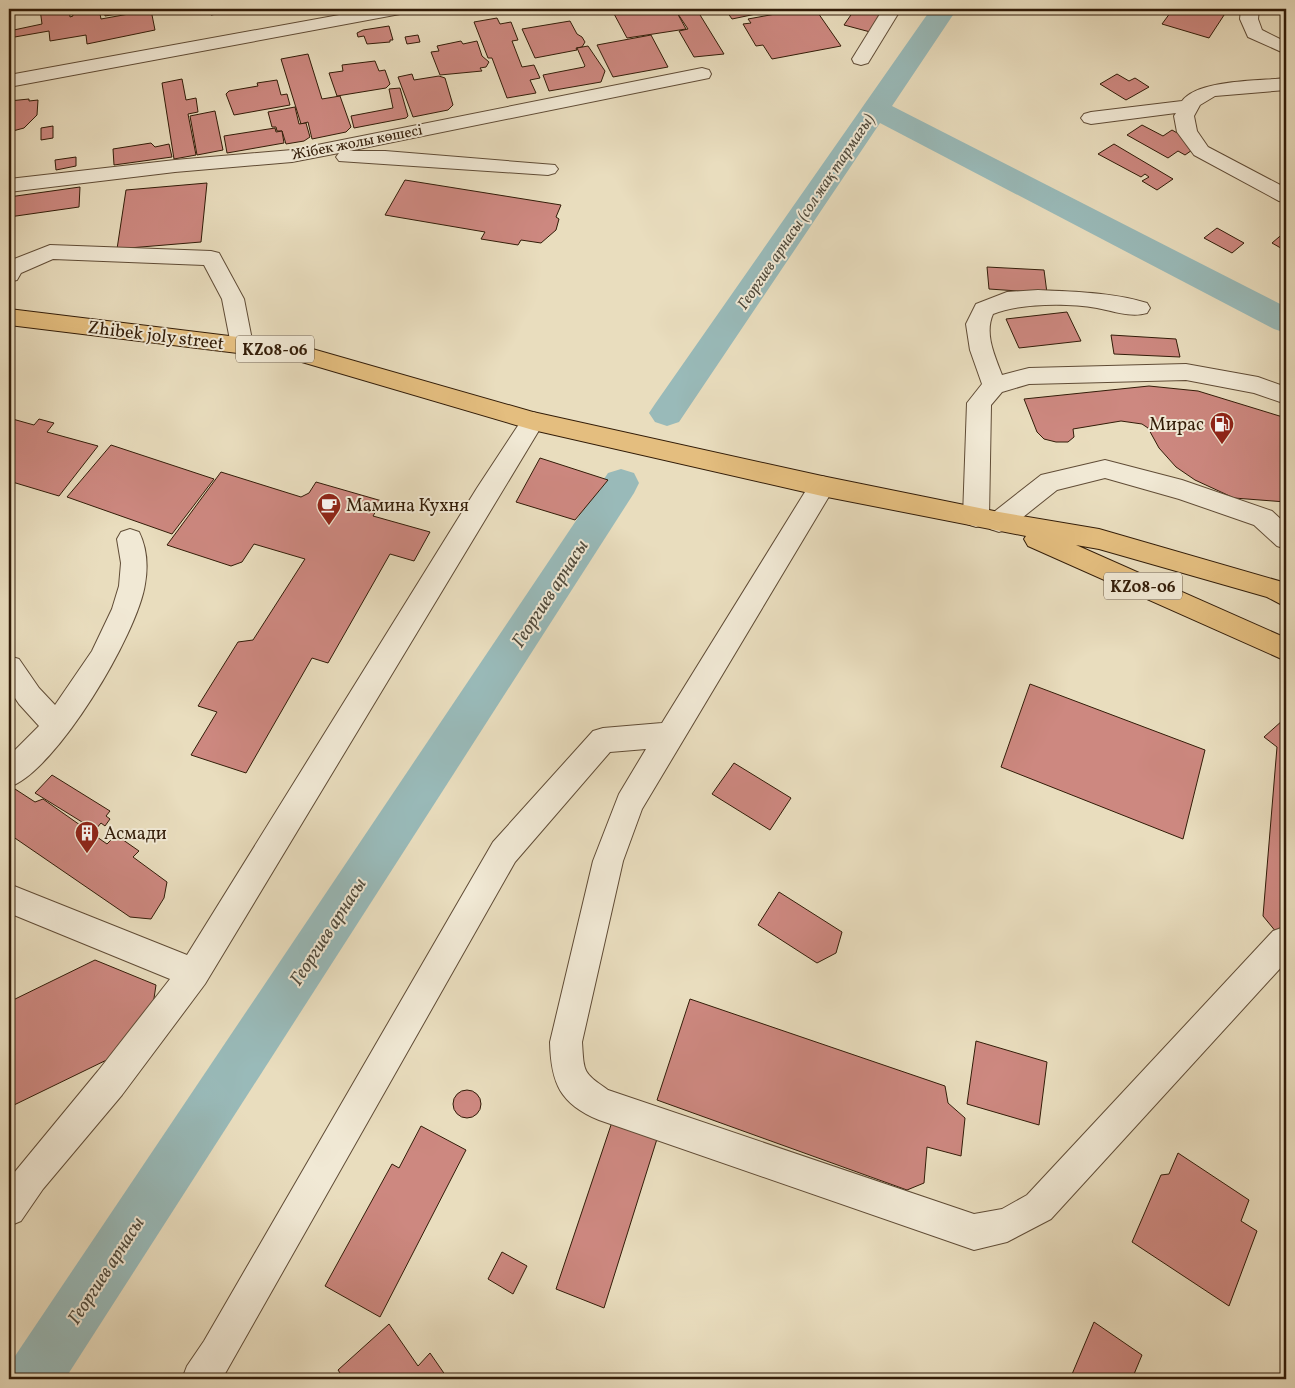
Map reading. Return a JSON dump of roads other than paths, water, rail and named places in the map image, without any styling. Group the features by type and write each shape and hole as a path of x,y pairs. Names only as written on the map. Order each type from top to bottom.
{"highway":[{"name":"Zhibek joly street","path":"9,317 296,352 534,421"},
{"name":"KZ08-06","path":"534,421 822,486 988,520 1099,539 1275,589 1286,596"},
{"name":"KZ08-06","path":"988,520 1286,650"}],"street":[{"path":"9,81 400,9"},
{"path":"861,58 892,9"},
{"path":"1250,9 1249,19 1254,34 1286,49"},
{"name":"Жібек жолы көшесі","path":"9,186 175,166 292,156 702,74"},
{"path":"1286,84 1211,91 1192,101 1184,116 1187,132 1201,151 1286,196"},
{"path":"1091,118 1189,106"},
{"path":"292,156 385,157 548,170"},
{"path":"9,275 13,268 50,252 211,258 233,299 242,346"},
{"path":"994,386 980,341 977,324 984,309 1007,300 1038,298 1094,300 1139,308"},
{"path":"1286,396 1258,385 1186,372 1029,376 994,386 978,403 988,520 1050,482 1105,469 1182,490 1264,518 1286,539"},
{"path":"9,1209 20,1183 110,1083 194,973 486,495 534,421"},
{"path":"822,486 630,803 608,862 566,1042 567,1064 575,1086 599,1103 974,1232 1007,1225 1039,1206 1284,942"},
{"path":"9,774 42,743 83,690 110,642 128,601 135,567 130,540"},
{"path":"9,667 29,696 56,725"},
{"path":"200,1379 218,1354 504,852 603,740 671,735"},
{"path":"9,898 134,947 194,973"}],"waterway":[{"name":"Георгиев арнасы (сол жақ тармағы)","path":"875,109 944,9"},
{"name":"Георгиев арнасы (сол жақ тармағы)","path":"667,413 875,109"},
{"path":"875,109 1286,321"},
{"name":"Георгиев арнасы","path":"33,1379 621,483"}],"place":[{"name":"Мирас","path":"1222,445"},
{"name":"Мамина Кухня","path":"329,526"},
{"name":"Асмади","path":"87,854"}]}
